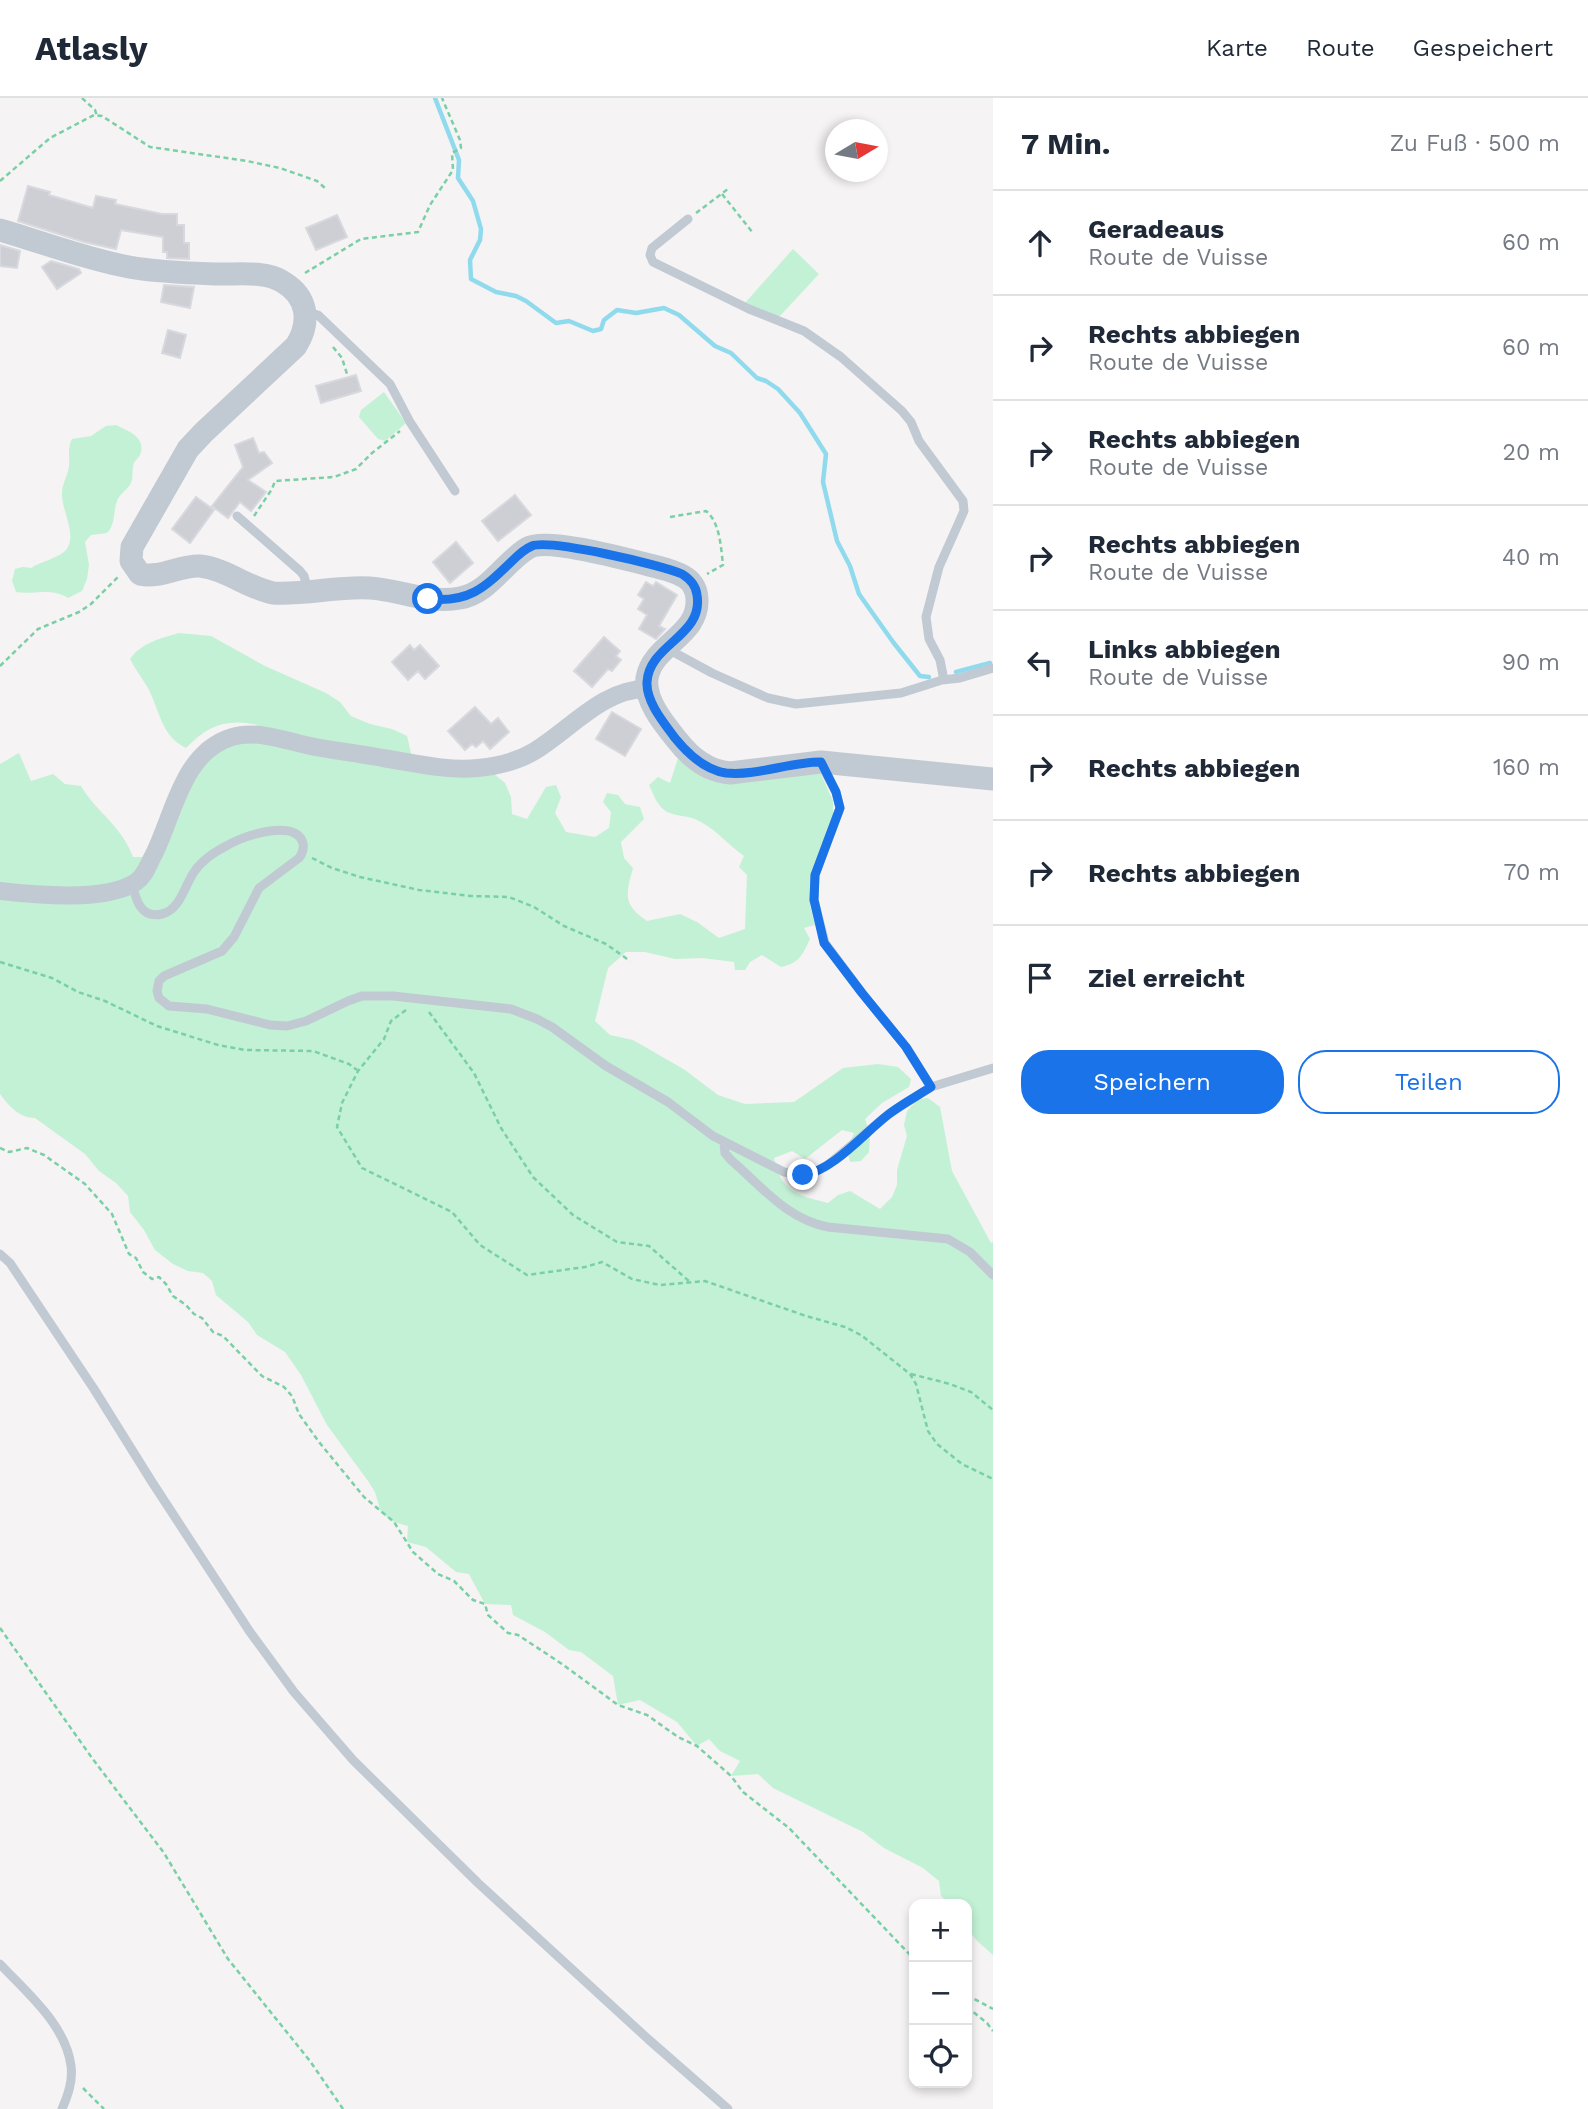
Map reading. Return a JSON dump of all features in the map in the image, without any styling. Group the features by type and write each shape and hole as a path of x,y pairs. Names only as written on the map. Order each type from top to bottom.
{"street":[{"path":"0,230 128,267 270,276 287,284 300,297 306,312 304,332 296,346 204,432 184,455 136,538 131,551 132,564 138,572 144,575 201,566 268,592 369,588 428,599 462,598 484,586 528,548 540,544 572,548 665,569 681,574 693,583 697,595 696,615 689,627 666,648 651,667 647,688 654,707 679,743 694,758 724,773 821,762 993,779"},
{"path":"0,891 84,895 112,891 141,878 192,766 210,748 231,737 261,735 435,767 479,768 507,763 531,754 602,703 626,691 647,688"}],"lane":[{"path":"688,219 652,248 650,254 653,262 749,309 804,331 841,357 902,411 911,422 919,441 962,501 964,511 939,567 926,617 929,639 940,660 942,680"},
{"path":"306,312 318,315 390,384 410,422 455,491"},
{"path":"237,516 300,570 309,592"},
{"path":"666,648 712,674 768,698 796,704 901,693 993,668"},
{"path":"821,762 836,792 840,808 815,875 814,900 824,943 906,1047 931,1087"},
{"path":"132,884 138,905 143,911 163,914 176,905 201,863 229,844 267,831 298,835 302,841 303,854 295,863 259,888 234,937 222,951 164,976 157,986 159,998 169,1006 207,1010 287,1027 362,996 393,996 497,1007 537,1018 606,1066 668,1102 704,1130 784,1172 811,1174 829,1164 890,1113 931,1087 993,1068"},
{"path":"724,1142 725,1153 731,1160 785,1208 808,1222 828,1227 948,1239 970,1252 993,1275"},
{"path":"0,1254 10,1263 250,1632 294,1692 353,1760 478,1883 727,2109"},
{"path":"0,1964 58,2030 71,2065 70,2087 62,2109"}],"path":[{"path":"82,98 97,116"},
{"path":"287,284 361,239 418,232 430,205 453,170 453,152 461,148 460,139 442,98"},
{"path":"0,181 50,138 86,118 102,116 150,148 280,168 317,181 326,188"},
{"path":"688,219 728,189"},
{"path":"722,194 753,233"},
{"path":"247,524 275,481 334,477 356,469 410,422"},
{"path":"670,517 706,511 713,517 723,565 693,583"},
{"path":"0,666 38,629 79,612 91,604 132,564"},
{"path":"303,854 332,868 360,877 419,890 509,897 534,907 564,926 606,944 630,961"},
{"path":"0,962 52,978 157,1026 218,1045 246,1050 313,1051 349,1064 358,1071"},
{"path":"690,1282 649,1246 617,1242 573,1215 533,1177 501,1128 474,1073 419,999 413,1007 391,1021 384,1039 358,1071 342,1103 337,1127 362,1168 452,1212 480,1245 527,1275 602,1262 632,1279 660,1284 690,1282 705,1281 845,1327 861,1335 910,1374 916,1384 928,1431 937,1444 962,1464 993,1479"},
{"path":"0,1148 9,1152 27,1148 63,1167 85,1184 112,1214 129,1254 136,1258 143,1272 152,1279 159,1278 173,1296 202,1318 213,1332 223,1336 262,1376 284,1387 292,1396 299,1415 319,1442 364,1497 394,1522 413,1552 439,1574 454,1581 473,1600 485,1604 488,1615 508,1633 518,1635 551,1656 618,1704 647,1715 678,1737 697,1746 731,1776 743,1792 789,1828 909,1954"},
{"path":"910,1374 971,1392 993,1410"},
{"path":"0,1628 92,1758 164,1853 228,1959 310,2061 343,2109"},
{"path":"972,1998 993,2009"},
{"path":"972,2011 993,2031"},
{"path":"71,2075 104,2109"}],"green space":[{"path":"793,249 819,274 778,318 745,303"},
{"path":"384,392 406,423 385,441 378,439 359,417 361,410"},
{"path":"116,425 139,439 141,449 133,465 131,483 117,501 110,529 107,533 91,535 85,542 89,565 82,591 68,598 49,592 16,592 12,581 15,569 31,568 62,553 69,545 70,531 62,493 72,439 91,436 106,426"},
{"path":"179,633 211,636 265,666 326,693 340,702 351,716 407,736 413,762 493,773 505,783 511,797 512,814 527,819 546,787 556,785 561,797 555,813 566,832 595,837 609,828 611,812 603,802 607,793 618,795 625,804 640,807 644,819 621,842 624,858 633,868 628,898 633,909 647,921 680,914 719,938 745,929 747,875 739,867 744,856 702,822 666,811 658,804 649,785 658,777 670,783 679,755 693,767 818,768 833,801 833,814 811,885 810,905 815,925 804,928 810,939 799,958 781,967 762,955 750,962 745,970 735,970 734,962 702,958 675,959 645,952 626,952 608,968 595,1021 610,1035 633,1040 685,1070 718,1095 745,1104 794,1102 843,1068 878,1064 898,1067 911,1079 909,1087 882,1103 865,1119 870,1134 869,1152 861,1161 850,1162 847,1150 854,1133 842,1130 805,1159 792,1151 774,1158 781,1178 792,1190 828,1203 838,1195 850,1191 880,1209 892,1197 897,1185 897,1170 907,1136 904,1125 907,1111 918,1099 928,1098 940,1107 952,1171 991,1243 993,1242 993,1955 972,1935 972,1899 944,1899 941,1896 939,1881 923,1868 884,1848 863,1832 773,1788 758,1774 731,1776 740,1761 720,1751 709,1739 697,1746 677,1722 640,1700 618,1705 613,1676 581,1652 569,1650 545,1632 513,1615 511,1605 485,1604 469,1574 456,1572 426,1547 407,1542 408,1526 394,1522 381,1513 375,1492 327,1425 301,1375 285,1352 257,1335 248,1322 216,1295 212,1281 203,1273 188,1271 173,1264 155,1250 130,1212 128,1196 99,1171 85,1154 35,1118 24,1116 15,1110 0,1094 0,764 19,753 31,781 53,774 65,784 81,786 116,828 133,857 158,857 187,786 218,749 255,731 258,725 237,722 219,725 202,734 186,748 171,737 148,688 130,659 158,639"}],"building":[{"path":"28,186 93,208 96,196 116,200 115,204 162,214 177,214 177,225 184,225 184,243 189,243 189,259 167,258 167,252 163,252 163,237 121,230 116,249 18,221"},
{"path":"337,215 347,237 316,250 306,228"},
{"path":"0,245 20,251 17,268 0,266"},
{"path":"51,261 79,269 81,273 57,289 42,267"},
{"path":"164,285 194,287 190,308 161,302"},
{"path":"168,330 186,335 180,358 162,353"},
{"path":"356,375 361,391 321,403 316,386"},
{"path":"253,438 259,453 264,452 272,463 248,480 266,492 251,511 240,502 228,518 212,506 243,467 235,445"},
{"path":"515,495 531,515 498,541 482,521"},
{"path":"196,497 214,510 190,543 172,529"},
{"path":"456,542 473,563 450,583 433,562"},
{"path":"646,582 653,586 656,582 677,595 659,626 665,629 656,639 639,629 647,615 638,609 644,599 638,595"},
{"path":"604,637 620,651 616,656 621,660 612,671 608,669 592,687 574,671"},
{"path":"410,645 414,650 420,645 439,666 425,679 418,671 408,680 392,662"},
{"path":"475,707 491,724 498,718 509,732 490,749 483,741 476,747 472,744 465,750 448,731"},
{"path":"612,712 641,729 625,756 596,739"}],"waterway":[{"path":"435,98 459,160 458,178 473,201 481,229 480,240 470,260 471,279 496,292 526,301 556,323 569,321 593,331 601,329 604,320 617,310 636,313 664,308 679,315 715,346 731,353 757,378 778,389 800,413 826,454 823,482 837,541 850,566 859,594 920,676 929,677"},
{"path":"956,672 990,663"}],"route":[{"path":"428,599 468,596 484,586 528,548 540,544 622,558 681,574 690,580 696,589 696,615 683,634 654,662 647,684 651,701 671,733 699,762 724,773 744,773 821,762 836,792 840,808 815,875 814,900 824,943 906,1047 931,1087 890,1113 829,1164 803,1175"}]}
